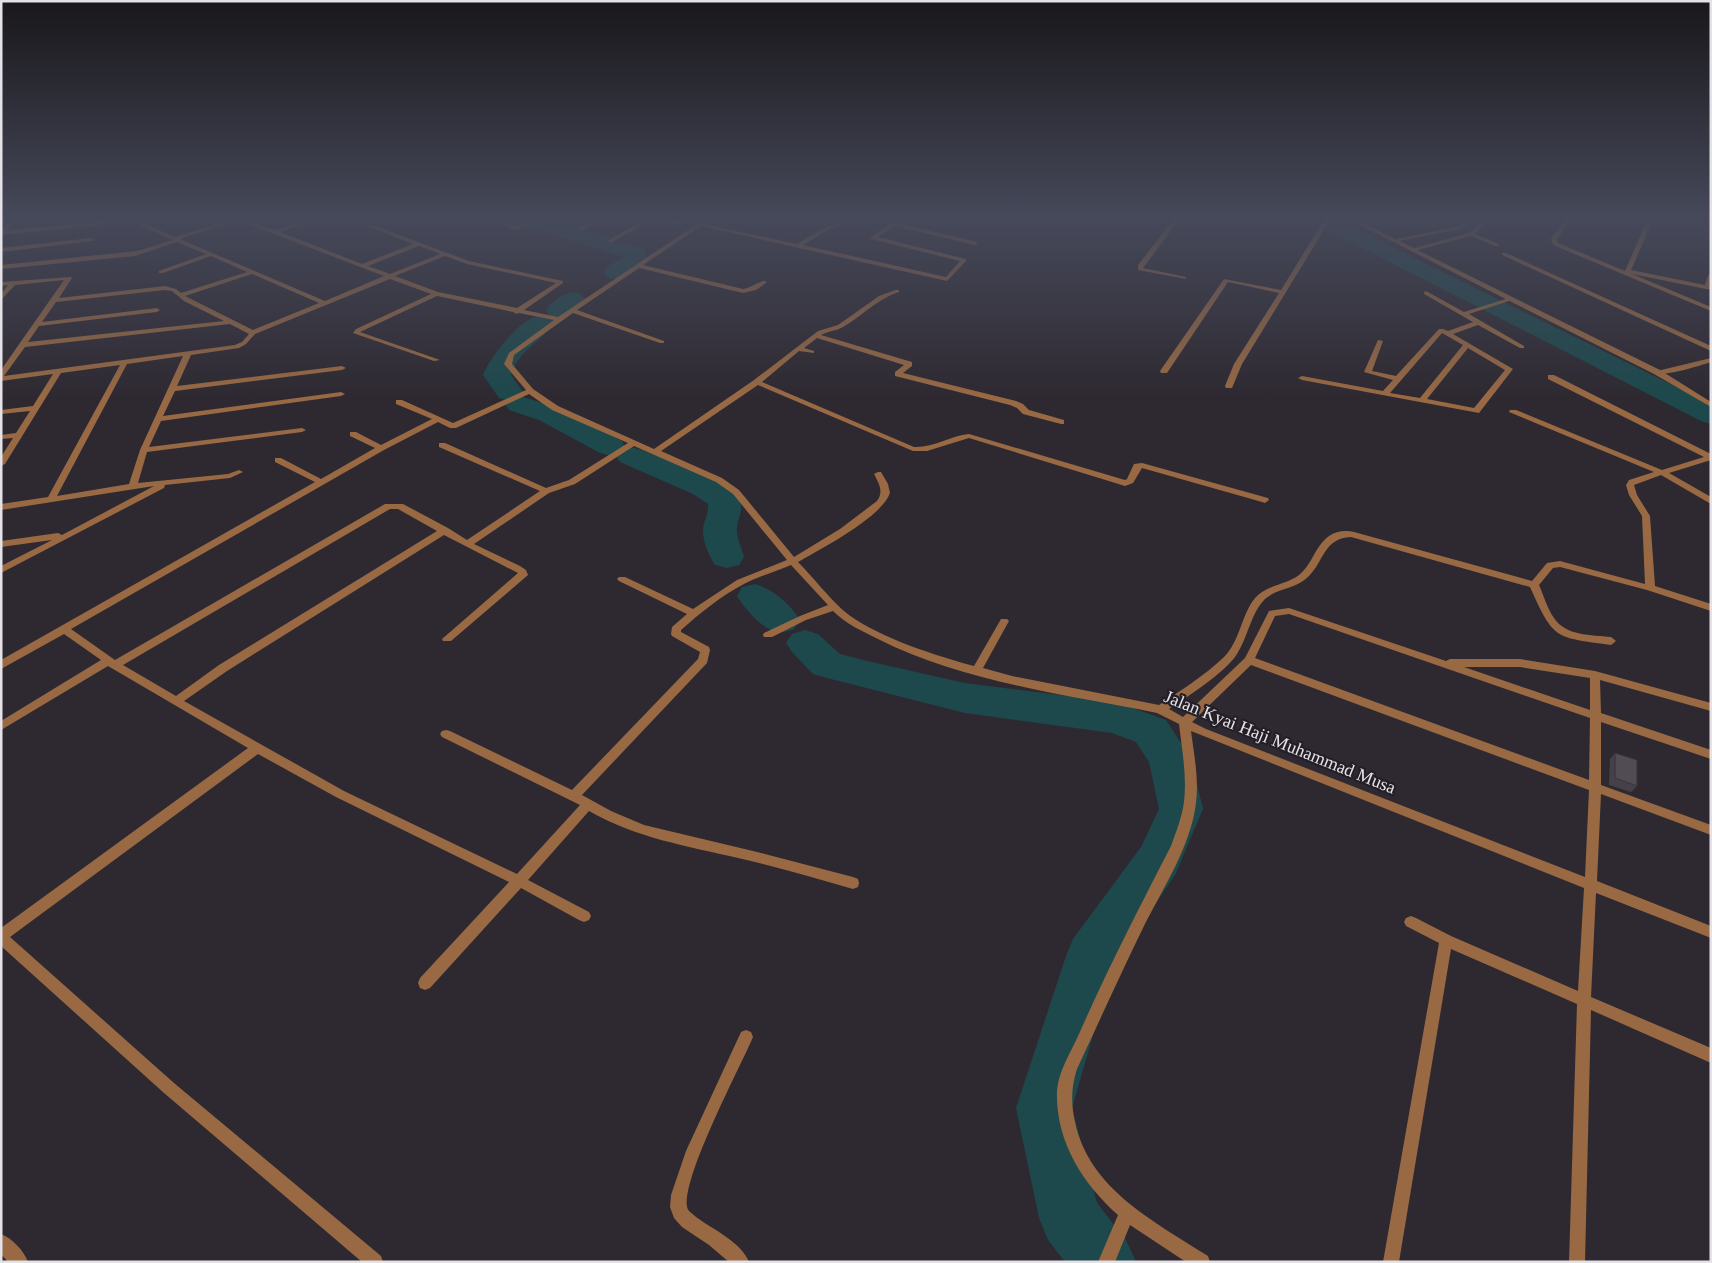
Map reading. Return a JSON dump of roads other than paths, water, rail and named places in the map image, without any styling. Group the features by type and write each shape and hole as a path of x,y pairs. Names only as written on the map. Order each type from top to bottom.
{"street":[{"path":"1,284 58,279"},
{"path":"1,378 67,279"},
{"path":"180,295 229,279"},
{"path":"267,279 324,303"},
{"path":"1,378 237,347 244,343 253,333 384,279"},
{"path":"394,279 436,294 516,312 559,319"},
{"path":"516,312 561,282 546,279"},
{"name":"Jalan Kyai Haji Muhammad Musa","path":"619,279 511,354 508,364 530,391 554,408 719,480 736,492 792,561 834,607 856,624 892,642 938,660 1012,680 1160,709 1184,723 1711,932"},
{"path":"692,279 743,291 754,289 764,282"},
{"path":"1229,386 1238,364 1291,279"},
{"path":"1473,279 1657,372 1711,405"},
{"path":"1558,279 1711,349"},
{"path":"1638,279 1711,309"},
{"path":"1666,279 1709,288"},
{"path":"1164,372 1226,280 1283,292"},
{"path":"1,298 13,283"},
{"path":"54,300 159,288 170,289 186,300 253,333"},
{"path":"656,451 757,382 827,328 839,328 882,296 897,291"},
{"path":"436,294 356,332 436,360"},
{"path":"1426,294 1522,347"},
{"path":"1463,314 1512,299"},
{"path":"39,324 157,310"},
{"path":"572,310 662,342"},
{"path":"22,345 233,322"},
{"path":"1448,334 1478,323"},
{"path":"1302,378 1385,394 1476,411 1509,370 1441,330 1385,394"},
{"path":"816,336 909,364 898,374 1020,406 1026,412 1061,422"},
{"path":"1380,341 1368,372 1398,379"},
{"path":"1422,401 1467,345"},
{"path":"798,349 812,352"},
{"path":"133,486 144,450 188,354"},
{"path":"1657,372 1678,369 1711,360"},
{"path":"51,499 125,362"},
{"path":"172,389 342,368"},
{"path":"1,464 58,372"},
{"path":"1552,377 1711,457"},
{"path":"757,382 913,449 928,450 954,438 970,436 1125,483 1130,481 1137,466 1142,465 1265,500"},
{"path":"399,402 454,426 530,391"},
{"path":"159,419 341,394"},
{"path":"1,412 34,408"},
{"path":"1514,412 1661,472 1711,501"},
{"path":"1,664 381,448 438,418"},
{"path":"144,450 302,430"},
{"path":"353,434 381,448"},
{"path":"1,437 19,435"},
{"path":"467,544 546,491 572,482 635,442"},
{"path":"442,444 546,491"},
{"path":"1650,588 1646,516 1632,495 1630,485 1632,482 1711,457"},
{"path":"278,460 321,482"},
{"path":"1,507 133,486 230,476 239,472"},
{"path":"574,796 703,660 705,650 676,634 675,631 693,613 735,584 792,561 853,525 881,502 886,493 878,474"},
{"path":"1,570 164,484"},
{"path":"1,726 388,506 400,506 467,544 523,572 523,575 447,639"},
{"path":"176,701 223,668 445,530"},
{"path":"1160,709 1190,690 1228,659 1240,641 1249,614 1258,600 1264,594 1290,584 1304,576 1332,536 1336,534 1351,534 1534,585 1552,623 1557,628 1568,634 1611,641"},
{"path":"1,544 67,535"},
{"path":"1534,585 1550,565 1560,564 1650,588 1711,608"},
{"path":"622,578 693,613"},
{"path":"768,635 803,618 834,607"},
{"path":"1202,1262 1127,1213 1100,1188 1081,1160 1070,1134 1064,1112 1065,1085 1094,1015 1177,847 1186,822 1190,800 1190,780 1184,723 1249,660 1272,613 1283,611 1711,755"},
{"path":"976,670 1004,621"},
{"path":"64,628 112,663 340,794 519,881 584,916"},
{"path":"1249,660 1711,830"},
{"path":"1444,664 1520,663 1595,675 1711,707"},
{"path":"1576,1262 1584,1002 1595,787 1597,716 1595,675"},
{"path":"446,734 642,830 753,856 853,883"},
{"path":"257,748 1,936 169,1088 375,1262"},
{"path":"425,983 588,804"},
{"path":"1411,922 1446,940 1584,1002 1711,1056"},
{"path":"1391,1262 1446,940"},
{"path":"741,1262 716,1240 688,1221 678,1208 677,1196 697,1143 746,1037"},
{"path":"1106,1262 1127,1213"},
{"path":"1,1242 20,1262"}],"waterway":[{"path":"1440,279 1711,415"},
{"path":"558,310 573,299"},
{"path":"509,392 497,375 500,366 510,351 544,321"},
{"path":"519,404 549,414 611,447"},
{"path":"631,456 704,487 724,500 725,511 720,531 727,557"},
{"path":"755,596 781,620"},
{"path":"805,643 827,664 867,675 965,698 1116,718 1151,731 1170,758 1181,809 1158,861 1091,956 1044,1108 1070,1218 1104,1262"}]}
